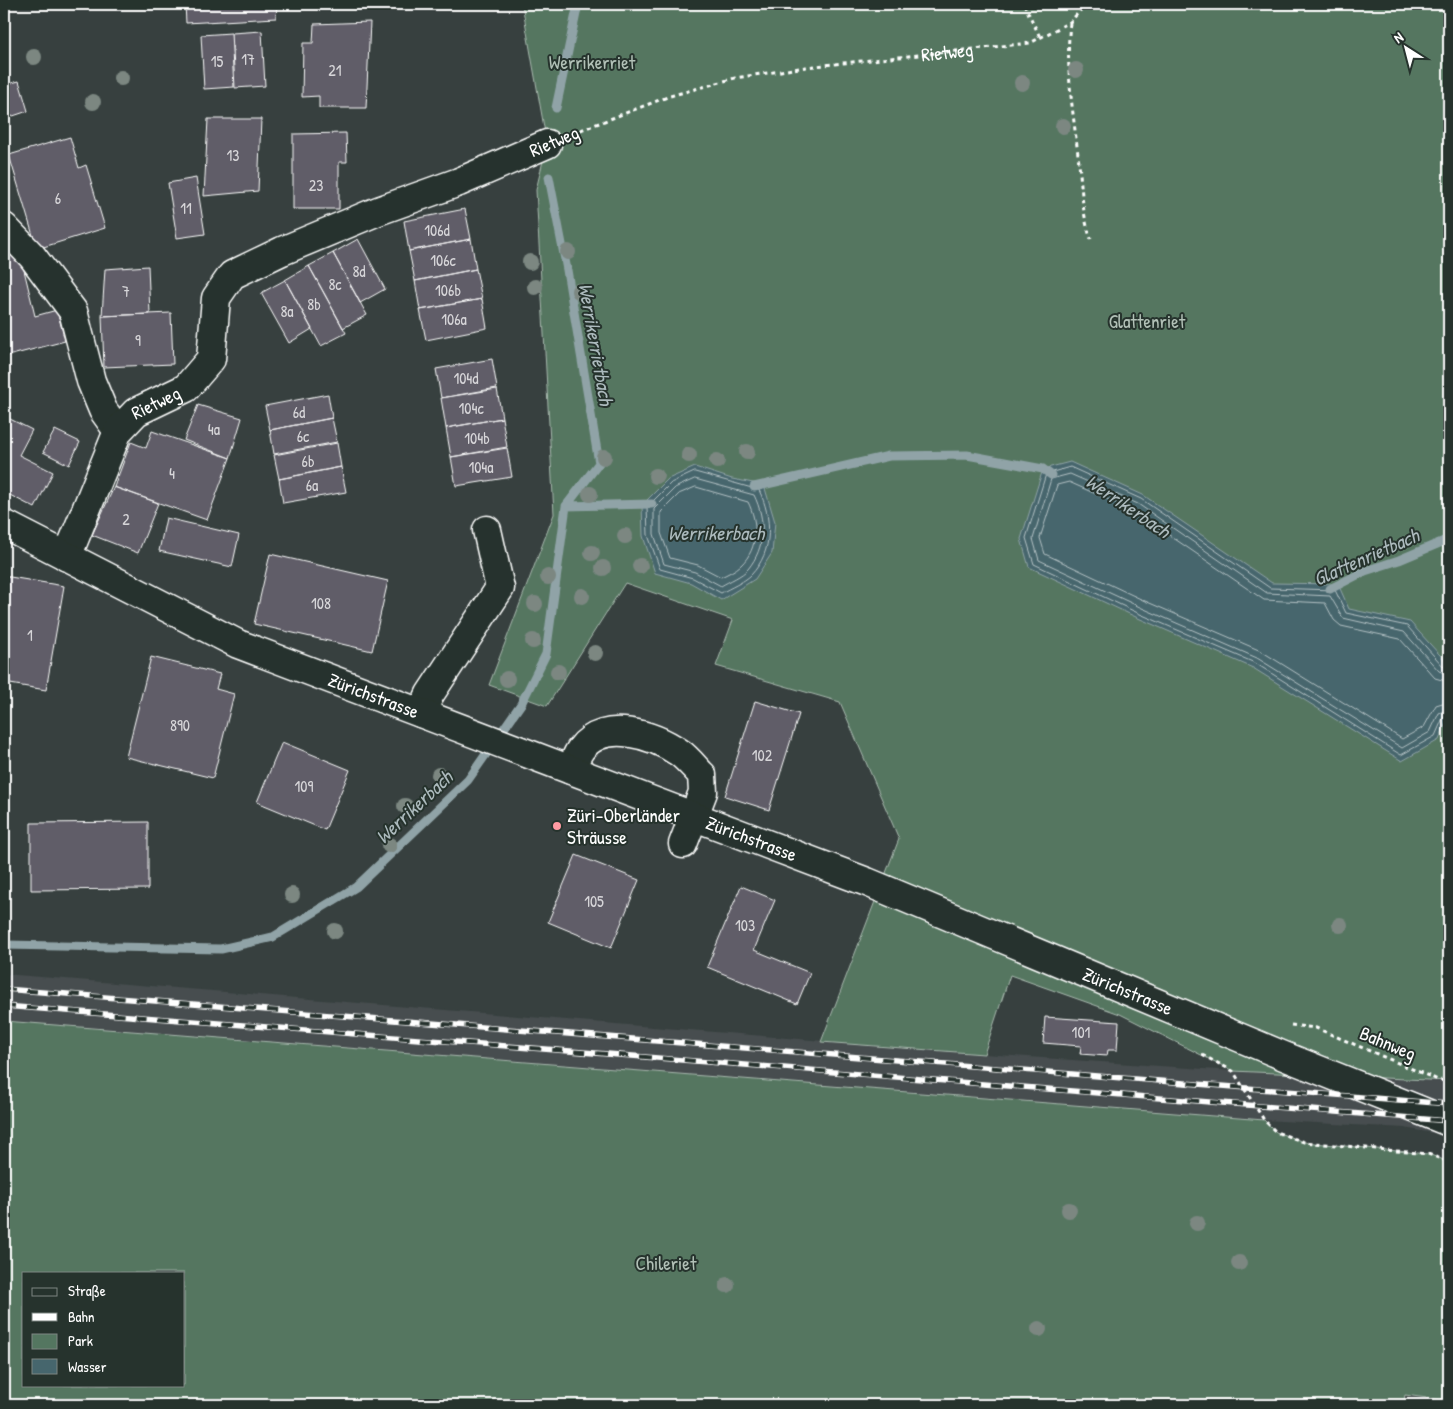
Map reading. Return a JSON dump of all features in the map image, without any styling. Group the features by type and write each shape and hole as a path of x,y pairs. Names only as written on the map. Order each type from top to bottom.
{"main road":[{"name":"Rietweg","path":"66,557 118,431 136,412 186,388 211,359 216,298 232,275 282,251 378,211 459,182 547,144"},
{"name":"Rietweg","path":"4,227 32,256 73,311 91,381 103,410 118,431"},
{"name":"Zürichstrasse","path":"4,524 238,644 524,753 694,814 867,882 1284,1056 1449,1122"},
{"path":"421,713 430,694 500,588 487,530"},
{"path":"571,770 580,749 591,739 620,730 653,739 680,754 702,775 703,792 683,844"}],"path":[{"path":"1024,4 1041,39"},
{"name":"Rietweg","path":"547,144 670,96 735,78 806,66 1020,44 1041,39 1070,22 1086,4"},
{"path":"1070,22 1067,49 1071,107 1079,163 1084,220 1091,239"},
{"name":"Bahnweg","path":"1316,1028 1438,1080 1449,1080"},
{"path":"1194,1052 1233,1071 1264,1120 1276,1132 1304,1142 1428,1154 1449,1162"}],"shaded area":[{"path":"4,974 984,1054 1233,1071 1449,1081 1449,1136 1405,1128 1264,1120 4,1021"}],"green space":[{"name":"Glattenriet","path":"522,4 1449,4 1449,1081 1233,1071 1120,1014 1010,975 984,1054 821,1042 899,839 840,702 716,666 733,620 625,583 547,706 489,685 554,514 536,190 547,144"},
{"name":"Chileriet","path":"4,1021 1264,1120 1276,1132 1304,1142 1428,1154 1449,1162 1449,1401 1405,1395 1403,1405 4,1405"}],"water":[{"path":"1070,462 1143,495 1272,583 1338,584 1349,609 1410,622 1449,665 1449,715 1439,740 1402,761 1253,668 1138,618 1029,567 1021,539 1043,469"},
{"name":"Werrikerbach","path":"695,467 732,479 764,485 775,522 772,553 755,579 721,600 691,583 655,573 643,536 642,505 668,479"}],"building":[{"path":"185,4 277,4 276,18 186,23"},
{"path":"370,22 366,108 319,108 319,96 302,97 303,43 313,43 314,24"},
{"path":"262,31 265,86 235,88 232,33"},
{"path":"231,33 234,87 204,89 201,35"},
{"path":"19,81 28,111 4,119 4,85"},
{"path":"208,119 261,119 258,191 204,196"},
{"path":"346,133 347,162 339,162 339,209 293,209 293,134"},
{"path":"70,137 79,168 86,165 105,228 37,249 9,155"},
{"path":"196,178 205,234 177,238 168,183"},
{"path":"465,209 471,239 409,251 404,221"},
{"path":"358,239 385,289 360,303 333,253"},
{"path":"471,239 476,269 415,281 409,251"},
{"path":"9,253 23,266 35,316 57,310 65,341 4,357 4,254"},
{"path":"333,253 367,315 343,328 309,266"},
{"path":"148,266 150,314 102,316 105,269"},
{"path":"309,266 346,333 321,346 285,280"},
{"path":"476,269 482,299 420,310 415,281"},
{"path":"285,280 312,329 289,343 261,293"},
{"path":"482,299 487,328 426,340 420,310"},
{"path":"171,313 173,364 104,367 102,316"},
{"path":"492,359 497,388 441,398 436,369"},
{"path":"497,389 502,418 446,428 441,398"},
{"path":"328,394 332,418 270,430 265,406"},
{"path":"198,405 242,418 230,458 184,440"},
{"path":"4,416 32,430 19,455 53,472 35,508 4,492 8,480 4,478"},
{"path":"332,418 337,442 274,454 270,430"},
{"path":"502,418 507,447 451,457 446,428"},
{"path":"55,430 80,442 69,465 43,452"},
{"path":"152,431 230,458 207,520 114,487 131,442 146,448"},
{"path":"337,443 341,467 279,479 274,455"},
{"path":"507,448 512,477 456,486 451,457"},
{"path":"341,467 346,492 283,503 279,479"},
{"path":"114,487 158,503 138,553 92,535"},
{"path":"166,518 239,535 232,567 159,551"},
{"path":"270,554 388,581 372,651 254,624"},
{"path":"4,576 64,586 46,690 4,683"},
{"path":"151,657 220,674 216,689 234,694 213,778 126,757"},
{"path":"755,701 799,714 769,810 725,796"},
{"path":"282,742 350,770 325,830 257,802"},
{"path":"148,822 148,889 31,890 31,823"},
{"path":"576,855 639,880 611,948 548,922"},
{"path":"741,886 775,900 754,950 810,973 797,1004 707,967"},
{"path":"1045,1017 1119,1022 1117,1050 1108,1050 1107,1056 1080,1054 1081,1046 1043,1043"}],"waterway":[{"name":"Werrikerrietbach","path":"556,108 578,4"},
{"name":"Werrikerbach","path":"4,945 221,949 273,937 356,887 468,780 521,704 546,654 566,506 599,463 567,270 549,177"},
{"name":"Werrikerbach","path":"754,487 889,456 967,455 1043,469 1051,475"},
{"name":"Werrikerbach","path":"566,506 652,504"},
{"name":"Glattenrietbach","path":"1330,589 1365,571 1399,560 1449,539"}],"railway":[{"path":"4,989 1449,1104"},
{"path":"4,1006 1449,1121"}],"place":[{"name":"Züri-Oberländer Sträusse","path":"557,826"}],"park label":[{"name":"Werrikerriet","path":"592,62"}]}
